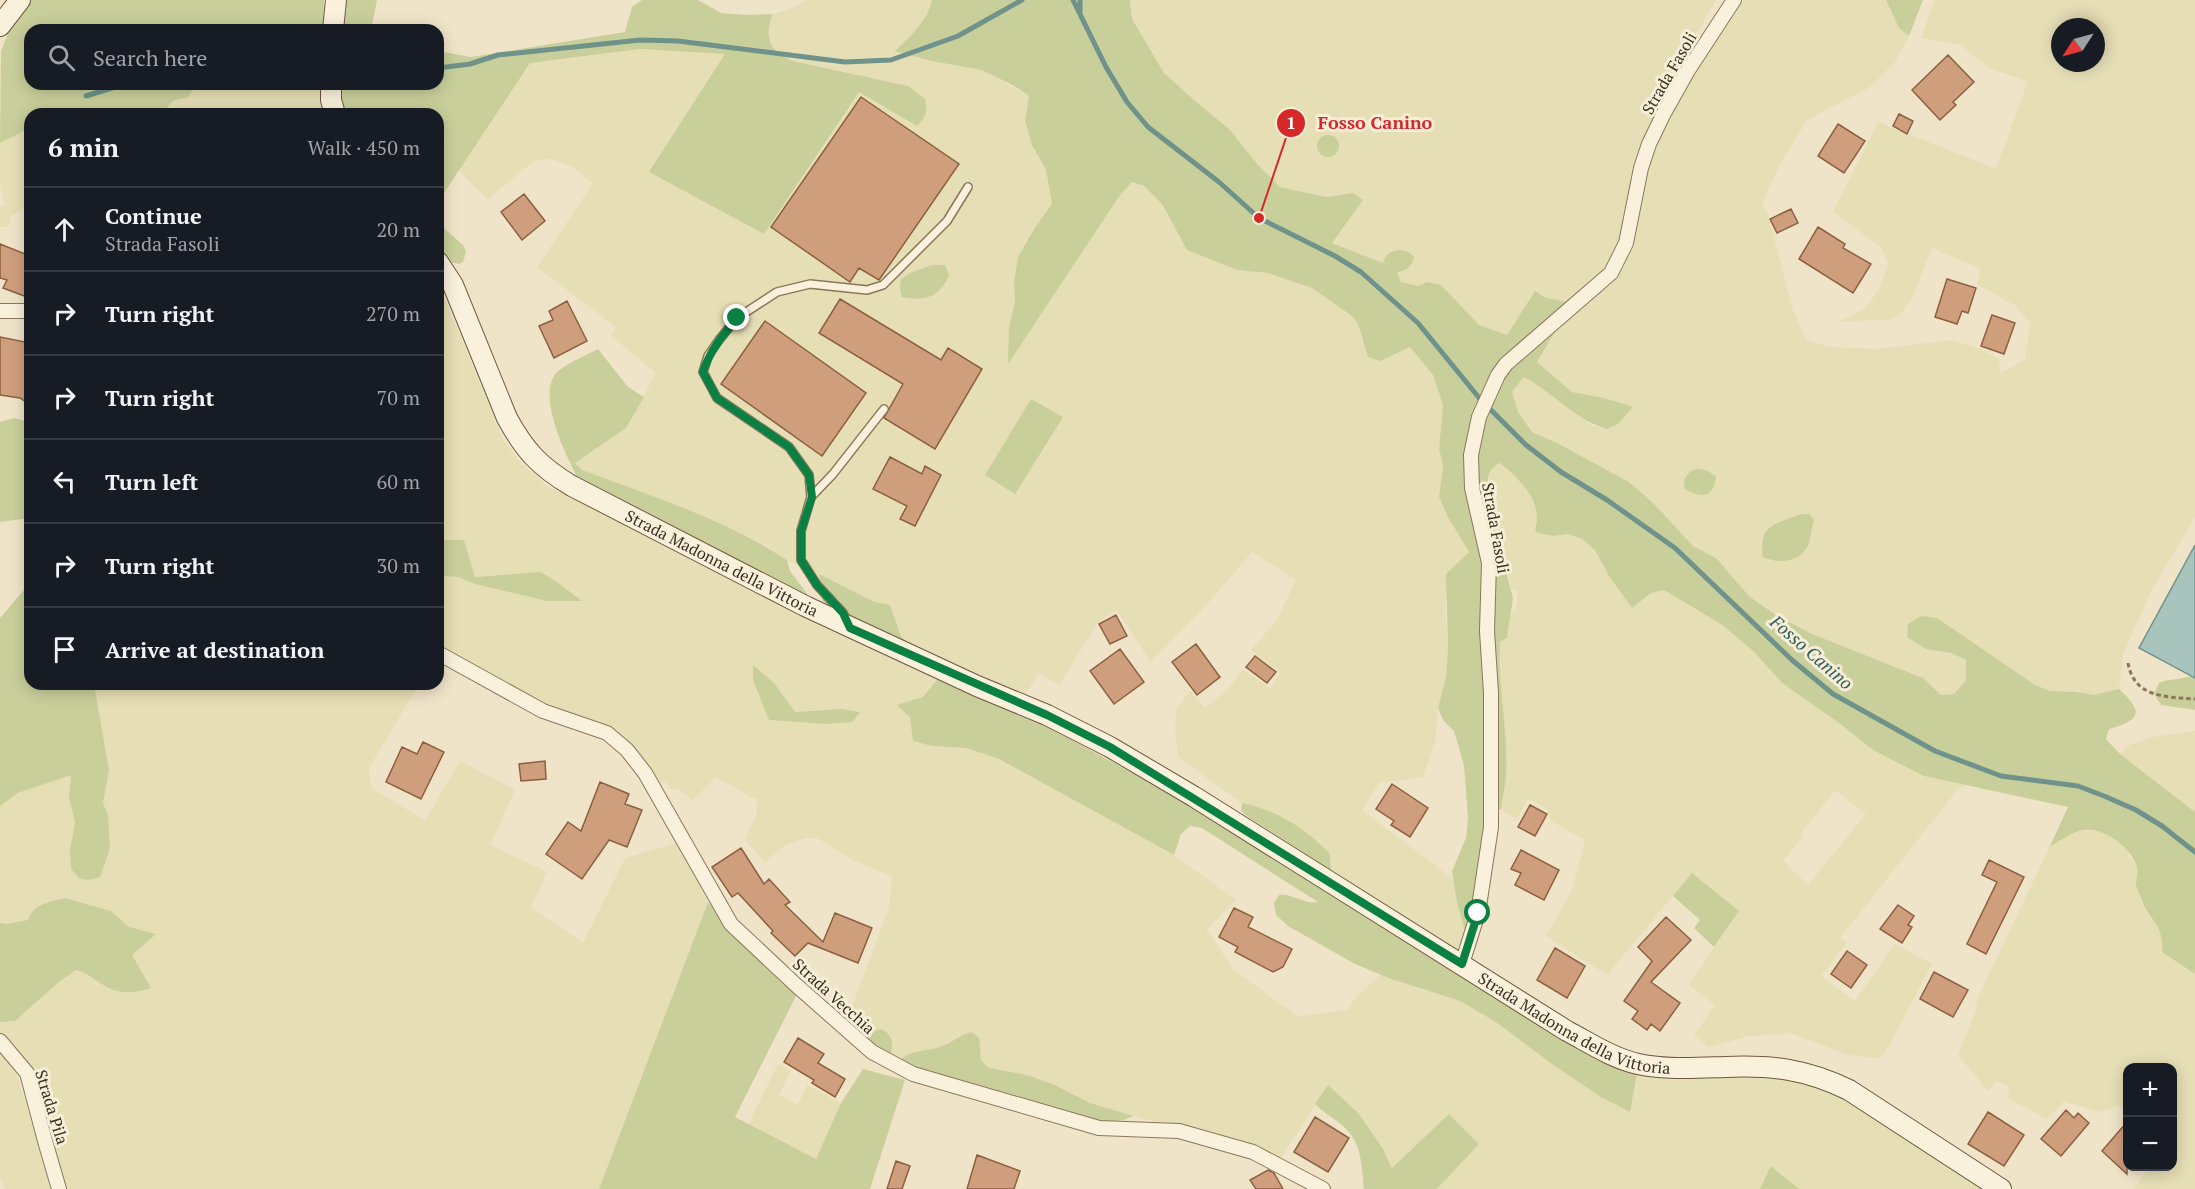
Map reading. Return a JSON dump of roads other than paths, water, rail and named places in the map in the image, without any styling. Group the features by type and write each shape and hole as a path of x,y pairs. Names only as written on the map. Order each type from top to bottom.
{"street":[{"path":"0,26 20,0"},
{"path":"334,24 336,0"},
{"name":"Strada Fasoli","path":"1462,964 1478,913 1491,827 1491,693 1487,631 1489,563 1476,508 1471,472 1474,436 1479,417 1498,375 1506,364 1604,280 1616,266 1626,243 1641,168 1649,144 1687,72 1734,0"},
{"path":"331,90 333,108"},
{"name":"Strada Madonna della Vittoria","path":"444,271 453,285 507,418 518,438 537,462 551,473 727,567 850,628 1047,715 1110,747 1567,1031 1609,1054 1638,1064 1674,1069 1758,1067 1798,1070 1824,1077 1849,1090 2001,1189"},
{"path":"0,310 24,311"},
{"name":"Strada Vecchia","path":"444,656 543,711 608,733 627,750 645,773 731,924 872,1052 913,1074 1099,1128 1179,1131 1253,1152 1323,1189"},
{"name":"Strada Pila","path":"0,1041 27,1073 59,1189"}],"lane":[{"path":"812,497 809,475 789,447 717,398 703,372 708,356 737,318 777,292 810,285 867,290 883,285 947,221 968,187"},
{"path":"850,628 843,613 817,585 801,560 801,531 812,497 884,409"}],"water":[{"path":"2195,545 2195,678 2139,648"}],"waterway":[{"path":"444,67 470,64 498,55 640,40 678,41 845,62 891,60 958,36 1022,0"},
{"name":"Fosso Canino","path":"1073,0 1106,67 1127,102 1148,127 1219,182 1259,218 1335,256 1361,272 1418,323 1480,399"},
{"name":"Fosso Canino","path":"1080,0 1080,13"},
{"path":"86,96 106,90"},
{"name":"Fosso Canino","path":"1488,407 1526,445 1561,472 1607,500 1675,548 1792,660 1833,694 1935,751 2001,776 2078,786 2104,796 2136,810 2162,826 2195,852"}],"place":[{"name":"Fosso Canino","path":"1259,218"}]}
